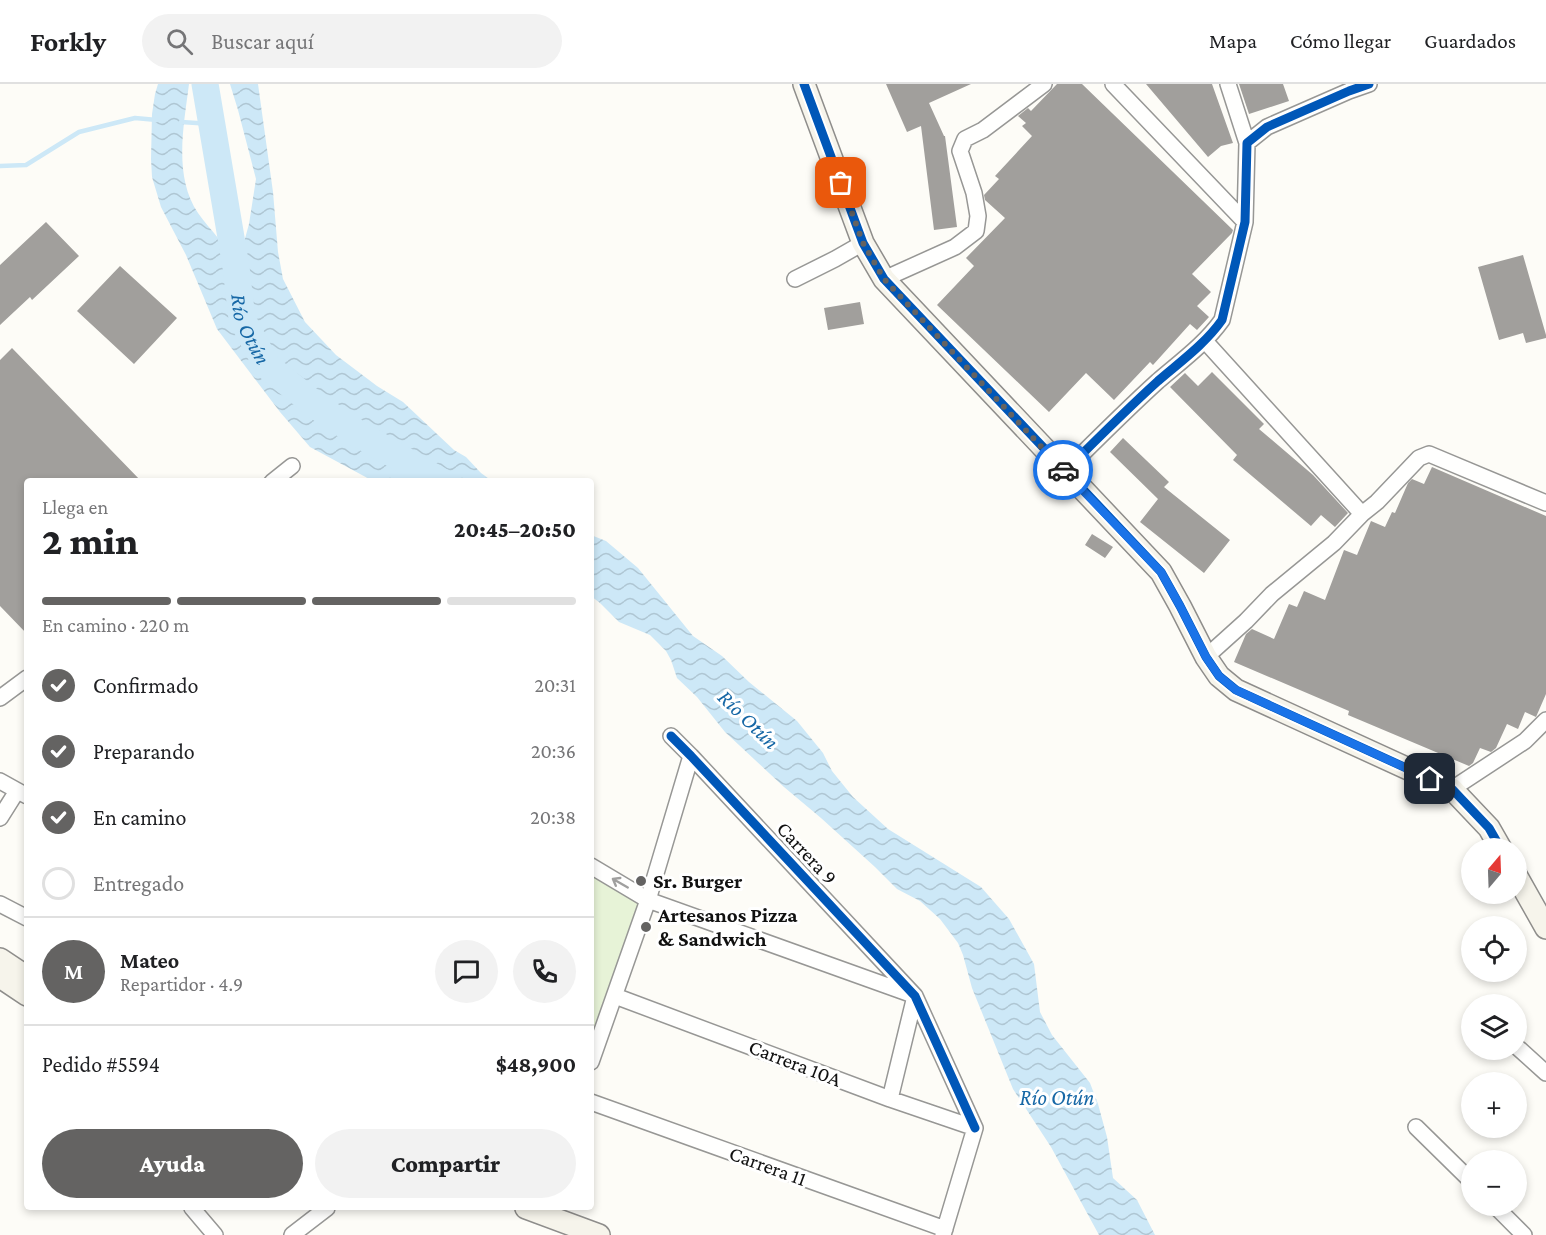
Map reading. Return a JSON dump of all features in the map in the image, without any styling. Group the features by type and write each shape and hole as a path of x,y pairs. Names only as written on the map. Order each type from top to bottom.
{"street":[{"path":"804,84 863,243 884,279 1161,572 1206,657 1219,676 1236,690 1452,789 1489,828 1495,838"},
{"path":"884,279 955,247 976,231 978,216 974,193 960,151 965,139 983,130 1044,84"},
{"path":"1113,84 1245,222"},
{"path":"1064,472 1148,390 1205,341 1222,320 1245,222 1247,143 1228,84"},
{"path":"1247,143 1267,127 1369,84"},
{"path":"795,279 863,243"},
{"path":"1205,341 1362,514"},
{"path":"1206,657 1272,594 1334,543 1419,458 1429,454 1546,503"},
{"path":"277,478 292,466"},
{"path":"0,698 24,680"},
{"path":"1452,789 1525,741 1546,720"},
{"name":"Carrera 9","path":"670,736 915,996 975,1128"},
{"path":"594,1054 648,900 691,756"},
{"path":"0,781 22,793 0,818"},
{"path":"594,868 648,900 915,996 890,1099"},
{"path":"1527,894 1546,928"},
{"path":"0,904 24,916"},
{"path":"0,959 24,975"},
{"path":"0,977 24,993"},
{"name":"Carrera 10A","path":"615,996 890,1099 975,1128"},
{"path":"1527,1056 1546,1073"},
{"name":"Carrera 11","path":"594,1103 944,1232"},
{"path":"1416,1126 1461,1171"},
{"path":"944,1232 975,1128"},
{"path":"194,1210 215,1235"},
{"path":"292,1235 324,1210"},
{"path":"536,1210 599,1235"},
{"path":"1505,1216 1524,1235"}],"green space":[{"path":"594,870 648,900 594,1053"}],"water":[{"name":"Río Otún","path":"158,84 189,84 182,150 185,183 198,213 221,241 236,266 249,224 256,179 230,84 258,84 283,279 305,322 336,355 377,386 403,402 488,478 367,478 310,447 280,412 217,329 186,255 161,207 152,177 152,114","holes":["270,365 376,431 413,459 419,470 409,473 355,443 292,399 267,369"]},
{"name":"Río Otún","path":"594,536 606,541 638,568 693,636 722,656 749,682 797,721 823,753 832,771 853,797 888,829 981,887 1009,919 1034,964 1040,1012 1052,1035 1090,1083 1098,1104 1107,1137 1113,1178 1137,1200 1155,1235 1099,1235 1051,1147 1013,1089 972,988 958,943 940,919 920,901 897,889 725,732 697,697 677,678 666,651 650,635 619,622 594,598"}],"building":[{"path":"886,84 971,84 929,103 945,136 957,227 934,230 921,126 907,132"},
{"path":"1057,84 1082,84 1233,230 1192,274 1211,292 1197,306 1209,317 1197,330 1190,324 1153,365 1150,362 1114,400 1086,373 1049,412 937,305 974,266 966,258 1005,218 985,200 984,195 999,179 995,176 1032,136 1022,126 1026,123 1018,116 1028,108 1031,111"},
{"path":"1146,84 1212,84 1233,143 1221,146 1208,157"},
{"path":"1239,84 1283,84 1289,101 1249,114"},
{"path":"46,222 79,256 32,300 30,297 0,325 0,265"},
{"path":"1523,255 1546,338 1526,343 1523,333 1499,340 1478,267"},
{"path":"120,266 177,318 134,364 77,311"},
{"path":"860,302 864,324 828,330 824,308"},
{"path":"12,348 138,478 24,478 24,631 0,606 0,360"},
{"path":"1212,372 1264,424 1259,429 1313,475 1348,513 1335,527 1321,515 1311,526 1233,460 1237,455 1170,387 1185,373 1198,386"},
{"path":"1123,438 1169,482 1164,487 1230,540 1204,573 1140,522 1158,499 1110,452"},
{"path":"1432,467 1546,516 1546,694 1536,717 1525,712 1518,729 1507,724 1496,748 1491,752 1480,748 1473,763 1469,766 1348,715 1349,711 1234,662 1246,634 1252,629 1274,639 1289,604 1297,607 1304,591 1325,600 1344,550 1357,555 1371,521 1385,527 1392,512 1395,513 1408,483 1412,479 1424,484"},
{"path":"1092,534 1113,547 1105,558 1085,545"}],"waterway":[{"name":"Río Otún","path":"205,84 236,267 242,319 267,366 318,407 357,433 435,478"},
{"path":"0,166 26,165 79,132 135,118 157,120"},
{"path":"181,122 212,124"}],"cycle path":[{"path":"804,84 863,243 884,279 1161,572 1206,657 1219,676 1236,690 1452,789 1489,828 1495,838"},
{"path":"1064,472 1146,392 1200,345 1222,320 1245,222 1247,143 1267,127 1369,84"},
{"path":"671,736 915,996 975,1128"}],"way so far":[{"path":"841,183 863,243 884,279 1063,470"}],"place":[{"name":"Sr. Burger","path":"641,881"},
{"name":"Artesanos Pizza & Sandwich","path":"646,927"}],"route":[{"path":"1063,470 1161,572 1206,657 1219,676 1236,690 1430,779"}]}
